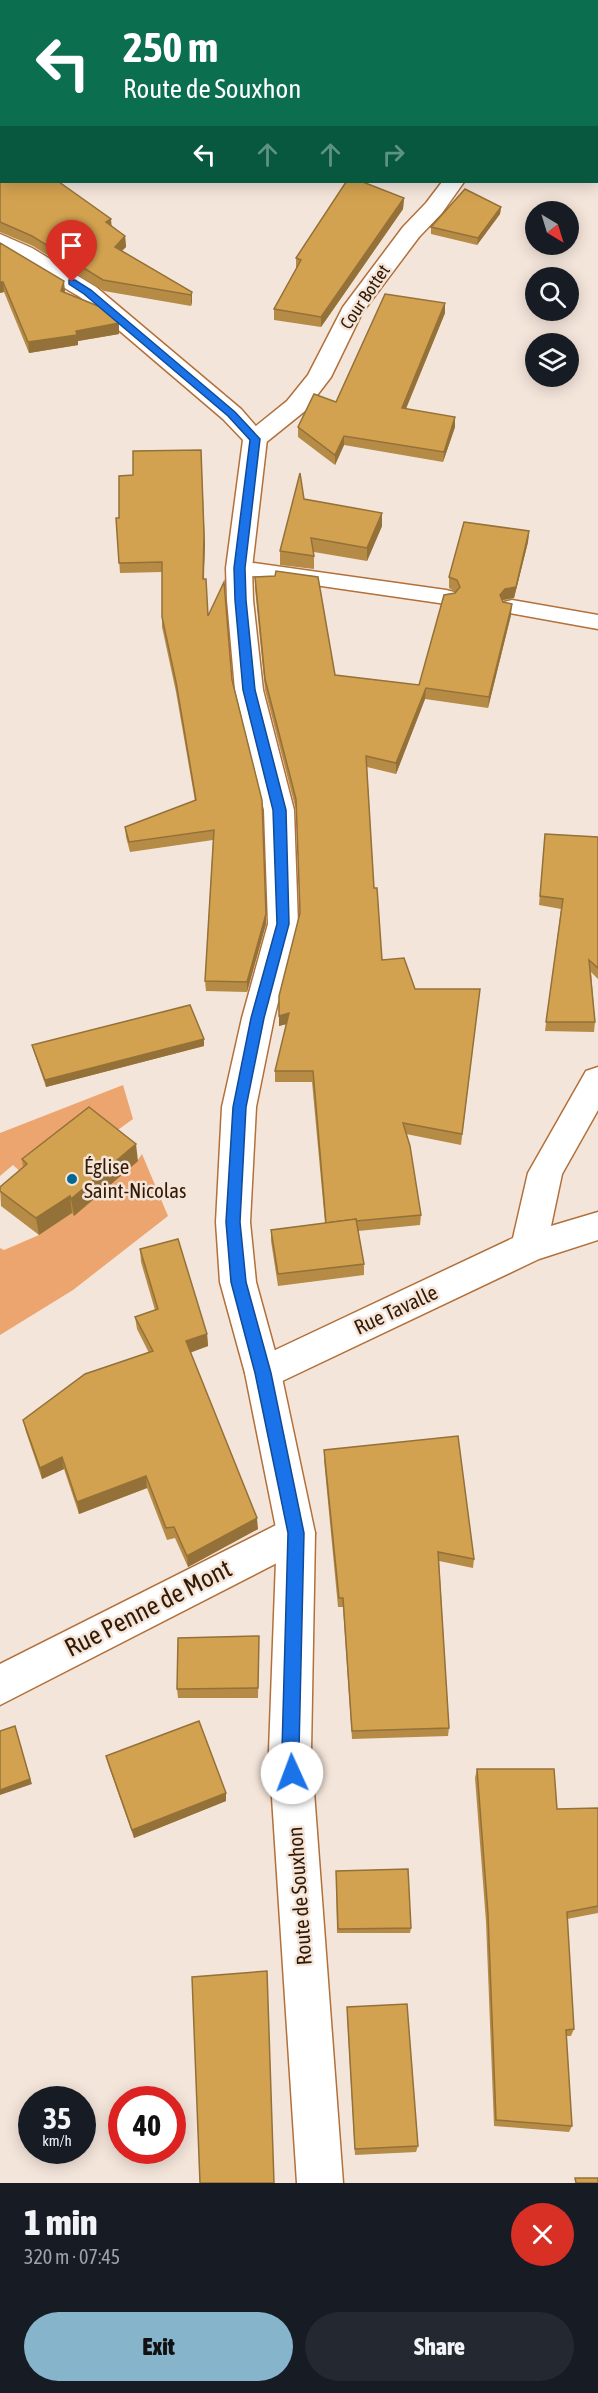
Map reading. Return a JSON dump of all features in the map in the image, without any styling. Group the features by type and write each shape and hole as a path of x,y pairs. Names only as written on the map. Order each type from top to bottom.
{"street":[{"name":"Cour Bottet","path":"255,439 296,406 319,377 351,312 411,232 434,208 452,183"},
{"path":"0,241 88,292 232,414 255,439"},
{"name":"Route de Souxhon","path":"255,439 239,568 249,690 279,810 283,924 258,1018 239,1107 233,1222 238,1282 263,1373 296,1533 290,1750 320,2183"},
{"path":"529,1247 545,1173 598,1080"},
{"name":"Rue Tavalle","path":"263,1373 529,1247 598,1226"},
{"name":"Rue Penne de Mont","path":"0,1685 296,1533"}],"lane":[{"path":"239,568 446,597"},
{"path":"512,607 598,622"}],"shaded area":[{"path":"123,1085 133,1119 108,1137 25,1176 13,1165 0,1176 0,1133"},
{"path":"142,1154 168,1216 73,1290 0,1335 0,1248 4,1250 39,1235 72,1213 74,1215 137,1161"}],"building":[{"path":"0,183 60,183 111,219 106,222 125,236 115,247 192,292 191,295 103,280 32,236 0,222"},
{"path":"345,183 366,183 404,198 321,317 274,309 301,260 296,258"},
{"path":"465,189 501,207 478,238 431,227"},
{"path":"0,243 64,281 61,291 98,306 119,323 76,331 77,335 28,342 3,282 0,282"},
{"path":"385,294 445,303 402,408 455,417 444,452 344,436 335,455 298,427 314,394 336,402"},
{"path":"201,450 203,579 206,579 208,616 224,582 232,680 262,800 266,914 247,982 205,981 214,830 129,842 125,827 196,800 176,682 162,617 162,562 119,563 116,518 119,518 119,476 133,475 133,451"},
{"path":"300,473 304,499 382,513 367,548 311,538 314,556 280,551"},
{"path":"464,522 529,531 516,587 505,589 500,595 503,602 512,604 489,697 426,688 396,763 366,756 374,888 377,888 382,960 404,958 415,989 480,989 462,1134 403,1123 410,1146 421,1215 326,1223 313,1071 275,1071 289,1013 279,1016 279,996 300,913 296,799 265,679 255,577 275,576 276,571 318,577 335,675 419,685 444,595 455,593 460,587 457,580 449,577"},
{"path":"545,834 598,837 598,968 589,960 595,1022 546,1022 563,899 540,896"},
{"path":"190,1005 204,1039 45,1080 32,1045"},
{"name":"Église Saint-Nicolas","path":"89,1107 136,1144 71,1199 70,1196 36,1218 0,1191 0,1187 27,1164 22,1159"},
{"path":"356,1219 364,1264 278,1274 271,1230"},
{"path":"178,1239 207,1334 186,1341 257,1518 187,1556 174,1527 166,1528 146,1476 77,1502 62,1457 40,1468 23,1420 85,1374 153,1351 135,1317 158,1309 140,1249"},
{"path":"458,1436 474,1559 438,1552 449,1728 352,1731 343,1598 339,1598 324,1450"},
{"path":"259,1636 258,1688 177,1689 178,1638"},
{"path":"199,1721 226,1793 132,1830 106,1756"},
{"path":"15,1726 30,1779 0,1790 0,1731"},
{"path":"477,1769 554,1769 557,1809 598,1808 598,1906 567,1912 574,2029 566,2030 572,2126 496,2120 488,1914"},
{"path":"408,1869 411,1928 338,1929 336,1871"},
{"path":"267,1971 274,2183 200,2183 192,1977"},
{"path":"407,2004 418,2146 355,2149 347,2007"},
{"path":"575,2178 598,2178 598,2183 576,2183"}],"place":[{"name":"Église Saint-Nicolas","path":"72,1179"}],"route":[{"path":"72,282 88,292 232,414 255,439 239,568 240,600 249,690 279,810 283,924 258,1018 239,1107 233,1222 238,1282 263,1373 296,1533 290,1750 292,1773"}]}
